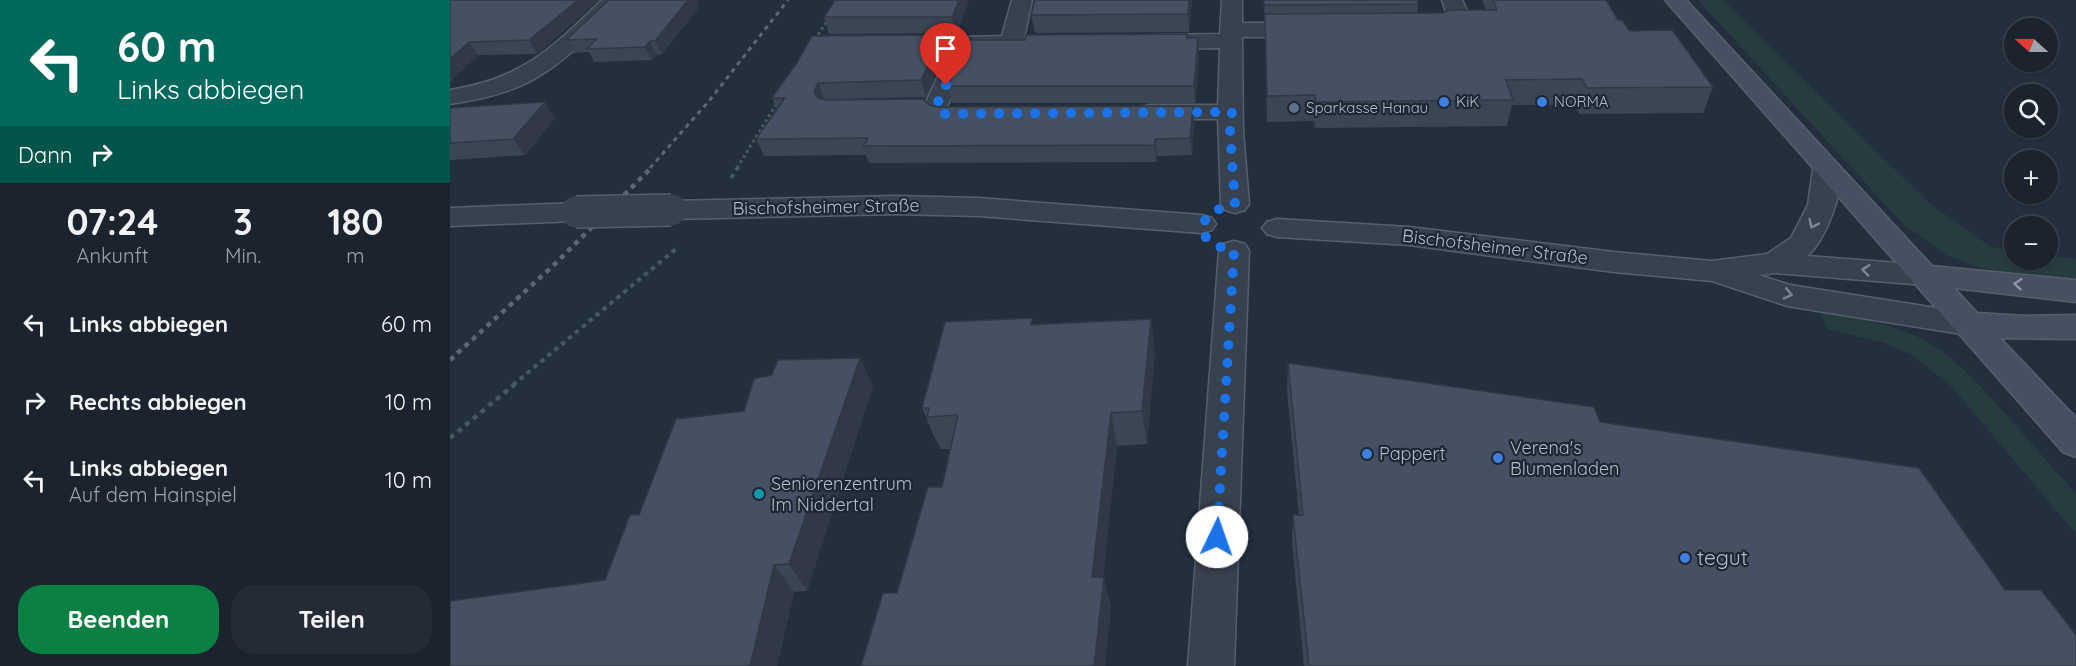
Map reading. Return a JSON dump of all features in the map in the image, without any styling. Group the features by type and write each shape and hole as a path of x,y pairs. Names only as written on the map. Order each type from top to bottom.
{"main road":[{"path":"1676,0 1826,169 2076,442"},
{"path":"1924,275 2076,291"},
{"path":"1968,324 2025,328 2076,327"}],"street":[{"path":"450,98 494,89 531,74 549,62 614,0"},
{"path":"1011,43 1022,0"},
{"path":"1232,0 1230,132 1235,204"},
{"path":"1402,29 1425,29 1449,24 1458,15 1452,0"},
{"path":"1128,42 1334,30"},
{"path":"883,44 1035,43"},
{"path":"935,108 964,44"},
{"path":"1132,112 1232,112"},
{"path":"1775,263 1803,244 1822,205 1826,169"},
{"path":"1235,204 1256,206 1267,212 1274,219 1277,228 1273,237 1264,244 1234,251 1219,248 1208,241 1202,233 1202,224 1207,216 1216,209 1235,204"},
{"name":"Bischofsheimer Straße","path":"450,218 576,212 895,206 978,207 1202,224"},
{"name":"Bischofsheimer Straße","path":"1277,228 1409,236 1614,262 1712,271"},
{"path":"1210,666 1234,251"},
{"path":"1712,271 1775,263 1924,275"},
{"path":"1712,271 1786,295 1968,324"}],"path":[{"path":"813,43 829,17"},
{"path":"450,438 691,236 712,209 777,102"}],"green space":[{"path":"1698,0 1723,0 1929,203 1991,247 2004,249 2004,270 2058,270 2058,256 2076,259 2076,279 2016,274 1981,268 1948,256 1904,225"},
{"path":"1821,312 1873,322 1910,333 1935,347 1959,365 2076,494 2076,534 1952,387 1912,355 1885,343 1827,329"}],"building":[{"path":"450,0 578,0 529,40 469,42 450,59"},
{"path":"609,0 688,0 655,41 650,41 645,47 587,49 596,39 566,40"},
{"path":"835,0 959,0 952,17 824,17"},
{"path":"1035,0 1189,0 1188,14 1031,15"},
{"path":"1264,0 1417,0 1418,4 1264,5"},
{"path":"1493,0 1606,0 1618,20 1622,20 1629,31 1672,30 1713,87 1587,88 1582,79 1506,80 1513,100 1316,102 1315,95 1267,96 1265,14 1441,13 1450,10 1497,10"},
{"path":"1187,34 1187,38 1198,38 1194,86 948,86 968,40 1025,40 1026,35"},
{"path":"942,35 921,80 818,83 814,92 818,98 827,100 923,99 929,105 938,107 1193,106 1190,138 1155,139 1155,145 863,146 868,138 756,139 785,98 772,98 812,36"},
{"path":"545,102 513,139 450,143 450,108"},
{"path":"1032,318 1031,325 1151,319 1142,411 1111,413 1092,577 1104,577 1094,666 861,666 883,593 897,593 928,487 942,487 958,415 927,417 929,408 922,408 945,322"},
{"name":"Seniorenzentrum Im Niddertal","path":"860,358 789,564 774,565 750,666 450,666 450,601 605,580 630,515 639,515 676,419 744,411 754,379 772,375 778,360"},
{"path":"1288,363 1594,407 1600,422 1919,468 2005,590 2041,590 2076,635 2076,666 1309,666 1293,515 1303,515"}],"railway":[{"path":"650,168 709,101 788,0"},
{"path":"450,360 556,263 652,167"}],"place":[{"name":"KiK","path":"1444,102"},
{"name":"NORMA","path":"1542,102"},
{"name":"Sparkasse Hanau","path":"1294,108"},
{"name":"Pappert","path":"1367,454"},
{"name":"Verena's Blumenladen","path":"1498,458"},
{"name":"Seniorenzentrum Im Niddertal","path":"759,494"},
{"name":"tegut","path":"1685,558"}],"route":[{"path":"946,85 936,106 943,114 1232,112 1230,132 1235,204 1216,209 1207,216 1202,224 1202,233 1208,241 1219,248 1234,251 1217,537"}]}
